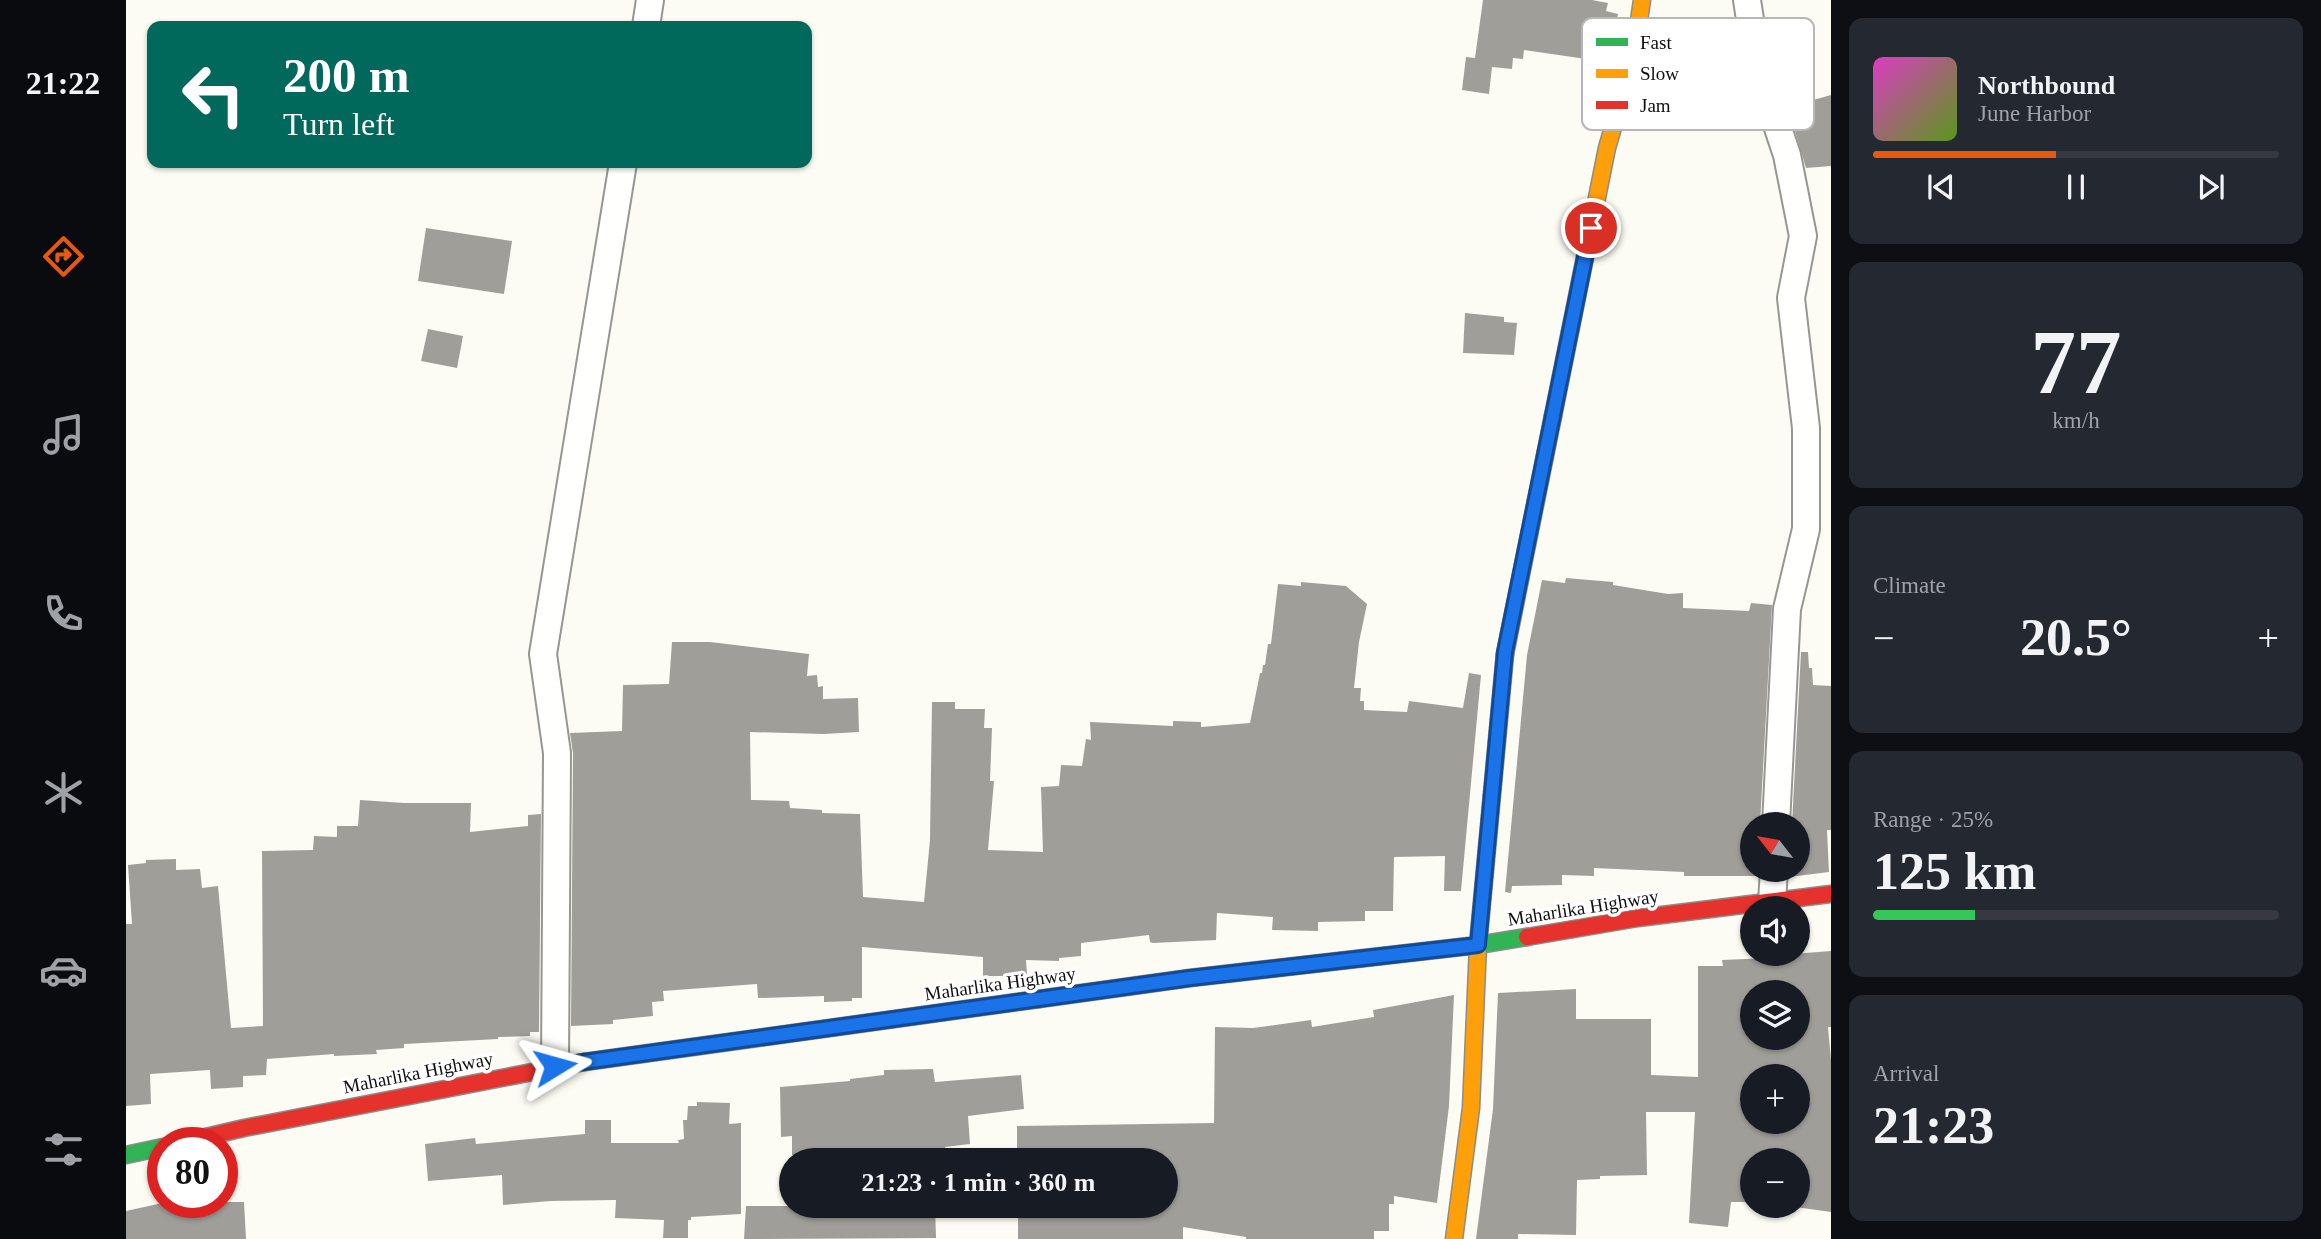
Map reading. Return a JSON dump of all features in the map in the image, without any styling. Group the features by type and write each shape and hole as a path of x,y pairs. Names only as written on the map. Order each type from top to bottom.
{"main road":[{"path":"1639,18 1642,0"},
{"path":"1454,1239 1471,1108 1478,945 1505,652 1612,130"},
{"name":"Maharlika Highway","path":"1810,897 1831,894"},
{"name":"Maharlika Highway","path":"238,1129 555,1066 1190,978 1478,945 1638,918 1740,906"},
{"path":"126,1156 147,1151"}],"street":[{"path":"647,21 650,0"},
{"path":"1747,0 1750,18"},
{"path":"1777,812 1787,609 1806,529 1806,428 1791,298 1803,236 1787,155 1779,130"},
{"path":"555,1066 557,753 543,654 622,168"}],"building":[{"path":"1483,0 1592,0 1608,3 1606,11 1618,14 1617,18 1582,18 1582,58 1524,50 1523,59 1513,58 1512,69 1492,67 1489,94 1462,90 1466,57 1475,58"},
{"path":"1831,95 1831,166 1806,168 1795,130 1814,130 1814,100"},
{"path":"426,228 512,241 504,294 418,281"},
{"path":"1465,313 1504,317 1504,322 1517,323 1514,355 1463,353"},
{"path":"428,329 463,336 457,368 421,361"},
{"path":"1566,578 1613,582 1613,585 1668,594 1683,593 1683,608 1749,611 1751,603 1772,605 1761,812 1740,812 1740,876 1684,876 1684,872 1594,868 1594,876 1562,875 1562,885 1512,886 1511,893 1505,892 1527,655 1542,580 1565,583"},
{"path":"1301,582 1346,586 1367,604 1354,688 1361,688 1360,701 1364,701 1364,710 1407,712 1409,701 1463,708 1469,673 1481,675 1461,891 1444,891 1445,856 1394,857 1393,911 1365,911 1365,921 1318,922 1318,931 1272,930 1273,917 1217,913 1216,940 1153,943 1150,942 1149,935 1081,943 1081,956 1059,958 1059,961 1026,960 1027,974 1009,976 983,976 983,957 862,947 862,998 852,998 852,1001 824,1002 824,996 758,998 757,984 663,991 664,1001 652,1002 653,1016 613,1020 613,1024 571,1026 573,753 570,733 622,731 623,685 669,684 672,642 710,642 809,654 807,676 817,675 818,687 823,686 823,699 858,698 859,732 750,732 751,800 789,801 790,808 822,810 822,813 860,814 863,897 924,902 930,840 932,702 955,702 955,709 985,709 984,728 992,728 990,781 994,781 988,850 1043,852 1041,787 1059,786 1061,765 1082,766 1086,739 1091,740 1090,722 1173,726 1173,721 1201,722 1201,727 1250,723 1260,673 1265,665 1268,644 1271,644 1278,584 1301,586"},
{"path":"1801,652 1808,652 1813,685 1831,686 1831,830 1827,830 1829,872 1810,874 1810,812 1793,812"},
{"path":"360,800 471,803 470,832 528,826 528,815 541,814 539,1032 530,1032 530,1036 498,1039 404,1044 404,1048 376,1050 377,1054 267,1059 266,1075 243,1076 243,1087 211,1089 210,1070 150,1074 151,1104 126,1106 126,924 132,924 128,865 146,863 146,860 176,859 176,870 200,869 202,888 218,886 231,1028 263,1026 262,851 313,850 314,836 337,837 337,826 358,826"},
{"path":"1831,951 1831,1027 1828,1027 1831,1060 1831,1212 1810,1209 1810,1148 1740,1148 1740,1202 1731,1202 1728,1227 1689,1223 1695,1112 1646,1112 1647,1175 1600,1176 1600,1179 1577,1180 1576,1235 1518,1234 1518,1239 1476,1239 1493,1109 1498,993 1576,989 1576,1019 1651,1019 1651,1075 1698,1077 1698,966 1723,966 1722,960 1740,959 1740,966 1810,966 1810,953"},
{"path":"1454,995 1449,1106 1437,1203 1394,1196 1394,1204 1389,1204 1389,1231 1374,1231 1374,1239 1246,1239 1183,1227 1183,1239 1018,1239 1018,1218 1178,1218 1178,1148 1017,1148 1017,1126 1214,1123 1215,1027 1253,1028 1311,1020 1312,1027 1374,1017 1373,1010"},
{"path":"933,1069 935,1082 1021,1075 1024,1109 968,1116 970,1144 945,1148 792,1148 792,1136 781,1137 780,1087 850,1081 884,1075 884,1070"},
{"path":"697,1102 730,1103 729,1124 741,1123 741,1214 691,1217 691,1220 688,1220 688,1238 663,1238 664,1220 615,1218 616,1200 503,1205 502,1175 428,1181 425,1144 475,1138 476,1144 585,1134 585,1120 611,1120 611,1143 679,1143 678,1140 684,1139 683,1120 687,1120 688,1106 697,1106"},
{"path":"238,1202 244,1202 246,1239 126,1239 126,1211 147,1206 147,1218 238,1218"},
{"path":"746,1206 779,1206 779,1218 935,1218 936,1238 744,1239"}],"traffic: fast":[{"path":"1039,999 1527,937"},
{"path":"126,1155 147,1150"}],"traffic: slow":[{"path":"1639,18 1642,0"},
{"path":"1553,416 1612,130"},
{"path":"1454,1239 1471,1108 1478,945 1505,654"},
{"path":"584,1062 1039,999"}],"traffic: jam":[{"path":"1505,654 1553,416"},
{"path":"1527,937 1638,918 1831,894"},
{"path":"238,1129 584,1062"}],"route":[{"path":"555,1066 1190,978 1478,945 1505,652 1591,228"}]}
